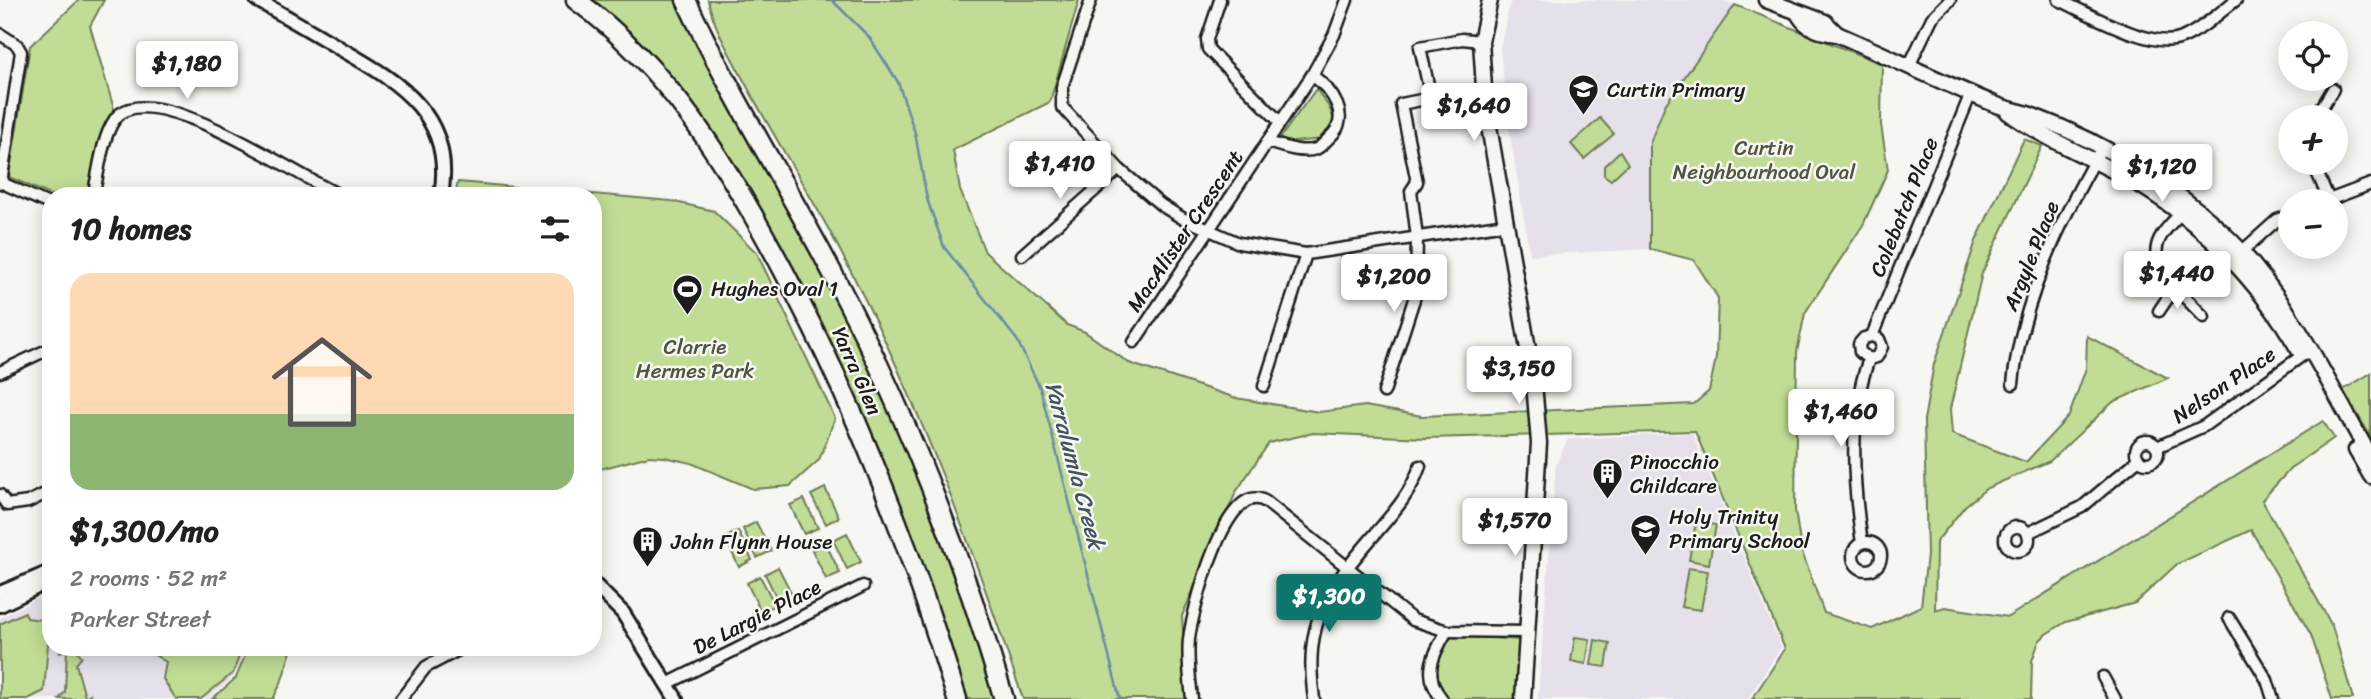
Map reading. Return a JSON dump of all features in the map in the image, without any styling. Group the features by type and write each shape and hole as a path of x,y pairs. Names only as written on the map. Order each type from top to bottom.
{"highway":[{"name":"Yarra Glen","path":"576,0 636,50 669,86 701,128 793,287 849,406 897,522 957,699"},
{"name":"Yarra Glen","path":"688,0 715,56 835,277 890,390 954,550 1004,699"},
{"path":"849,406 906,564 948,699"}],"main road":[{"path":"1490,0 1481,41 1485,104 1534,383 1539,443 1523,699"},
{"path":"1771,2 1799,15 1803,23 1814,29 1837,34 2000,106 2034,116 2098,155 2144,170 2237,256 2289,315 2371,476"},
{"path":"2306,353 2371,458"}],"street":[{"path":"257,0 386,75 417,102 429,119 442,152 442,187"},
{"path":"1091,0 1060,98 1062,107 1119,169 1161,205 1239,243 1306,254 1362,248 1506,224"},
{"path":"1220,0 1207,39 1208,49 1280,122"},
{"name":"MacAlister Crescent","path":"1134,342 1312,75 1334,34 1347,0"},
{"path":"1909,66 1932,18 1950,0"},
{"path":"2059,0 2139,35 2170,42 2183,38 2236,0"},
{"path":"0,34 17,45 21,52 1,183 42,201"},
{"path":"1384,392 1416,293 1417,237 1411,191 1417,182 1401,104 1431,98 1420,47 1462,38 1481,41"},
{"name":"MacAlister Crescent","path":"1267,142 1297,150 1317,149 1338,130 1341,119 1338,105 1325,85 1312,75"},
{"name":"Colebatch Place","path":"1872,336 1972,93"},
{"path":"96,187 115,120 125,110 138,107 167,111 217,128 325,187"},
{"name":"Argyle Place","path":"2012,384 2025,320 2098,155"},
{"path":"1022,255 1119,169"},
{"path":"2348,193 2371,184"},
{"path":"2185,209 2165,229 2155,249 2158,264 2172,284 2204,317"},
{"path":"2237,256 2278,220"},
{"path":"1264,386 1306,254"},
{"path":"2158,311 2170,294 2172,284"},
{"name":"Colebatch Place","path":"1872,336 1879,339 1882,346 1877,357 1869,359 1862,356 1859,344 1864,338 1872,336"},
{"path":"0,372 42,352"},
{"name":"Nelson Place","path":"2028,533 2082,507 2139,459 2137,451 2140,444 2150,441 2157,447 2204,426 2306,353"},
{"name":"Colebatch Place","path":"1862,542 1854,492 1858,394 1869,359"},
{"path":"1314,699 1311,658 1314,632 1331,587 1396,510 1412,488 1420,466"},
{"path":"0,495 7,505 16,505 42,495"},
{"path":"1192,699 1189,641 1201,583 1229,521 1243,501 1259,497 1413,620 1447,631 1528,632"},
{"path":"0,593 42,577"},
{"path":"0,605 42,582"},
{"name":"De Largie Place","path":"669,683 863,586"},
{"path":"602,592 622,613 669,683 676,699"},
{"path":"2229,618 2267,680 2273,699"},
{"path":"1441,699 1432,682 1430,668 1432,656 1447,631"},
{"path":"401,699 426,667 447,656"},
{"path":"2104,677 2115,699"}],"shaded area":[{"name":"Curtin Primary","path":"1511,0 1723,0 1735,5 1665,105 1650,143 1650,249 1530,255 1509,129 1500,48"},
{"name":"Holy Trinity Primary School","path":"1692,433 1781,647 1748,699 1538,699 1556,464 1568,439"},
{"path":"42,596 42,656 243,656 235,675 208,699 0,699 0,618"}],"green space":[{"path":"79,0 104,0 90,26 114,109 92,187 42,187 42,191 9,177 30,46"},
{"path":"586,0 680,0 841,298 942,529 995,699 965,699 944,631 747,193"},
{"name":"Curtin Neighbourhood Oval","path":"708,0 1079,0 1050,102 953,150 960,190 985,252 1067,325 1085,332 1129,363 1236,398 1319,412 1365,406 1422,416 1694,404 1709,391 1716,358 1718,298 1694,260 1650,249 1650,143 1665,105 1735,5 1882,64 1881,125 1888,170 1863,225 1805,313 1797,352 1795,510 1801,549 1824,613 1872,629 1921,606 1927,555 1924,420 1934,364 1976,241 2024,139 2042,146 1982,273 1950,409 1952,434 2026,462 2069,416 2086,368 2087,336 2168,378 2113,402 2050,461 1987,488 1965,506 1936,542 1935,610 1945,607 2008,617 2323,421 2334,438 2292,467 2262,500 2332,626 2353,699 2332,699 2311,635 2251,530 2177,564 2135,603 2066,622 2046,634 2039,641 2032,661 2031,699 1752,699 1785,649 1695,431 1425,438 1313,433 1269,443 1236,492 1182,616 1187,699 1023,699 985,587 921,422 897,368 834,239 727,49"},
{"path":"1316,89 1329,107 1336,124 1323,139 1283,143 1280,138"},
{"path":"1600,118 1614,134 1584,159 1571,144"},
{"path":"1620,151 1628,164 1611,180 1604,175 1604,166"},
{"name":"Clarrie Hermes Park","path":"458,182 514,187 457,187"},
{"name":"Clarrie Hermes Park","path":"602,195 671,201 714,211 757,253 835,418 819,460 790,486 753,489 691,463 649,456 602,469"},
{"path":"2371,373 2371,437 2343,390"},
{"path":"825,488 839,517 826,524 811,495"},
{"path":"804,499 818,528 804,534 790,505"},
{"path":"756,522 771,551 757,558 743,529"},
{"path":"1696,522 1716,525 1709,564 1689,560"},
{"path":"738,531 752,560 739,567 725,538"},
{"path":"847,533 861,562 847,569 833,540"},
{"path":"826,544 840,573 826,579 812,550"},
{"path":"778,567 793,596 779,603 765,574"},
{"path":"1688,568 1708,571 1701,610 1681,607"},
{"path":"760,576 775,605 761,612 747,583"},
{"path":"25,612 27,618 42,620 42,656 47,656 44,691 28,699 0,699 0,624"},
{"path":"1444,634 1520,640 1518,699 1446,699 1437,682 1435,667"},
{"path":"1575,637 1590,639 1586,664 1571,661"},
{"path":"1595,640 1610,643 1606,667 1591,665"},
{"path":"67,656 81,656 76,664 85,697 90,694 89,699 59,699 65,692"},
{"path":"156,656 239,656 233,673 201,699 176,699 163,679 166,662"},
{"path":"245,656 289,656 273,699 212,699 236,678"}],"waterway":[{"name":"Yarralumla Creek","path":"832,0 869,37 898,82 915,133 927,199 944,247 1017,340 1040,388 1120,699"}],"place":[{"name":"Curtin Primary","path":"1584,117"},
{"name":"Hughes Oval 1","path":"688,316"},
{"name":"Pinocchio Childcare","path":"1607,501"},
{"name":"Holy Trinity Primary School","path":"1646,556"},
{"name":"John Flynn House","path":"648,569"}]}
